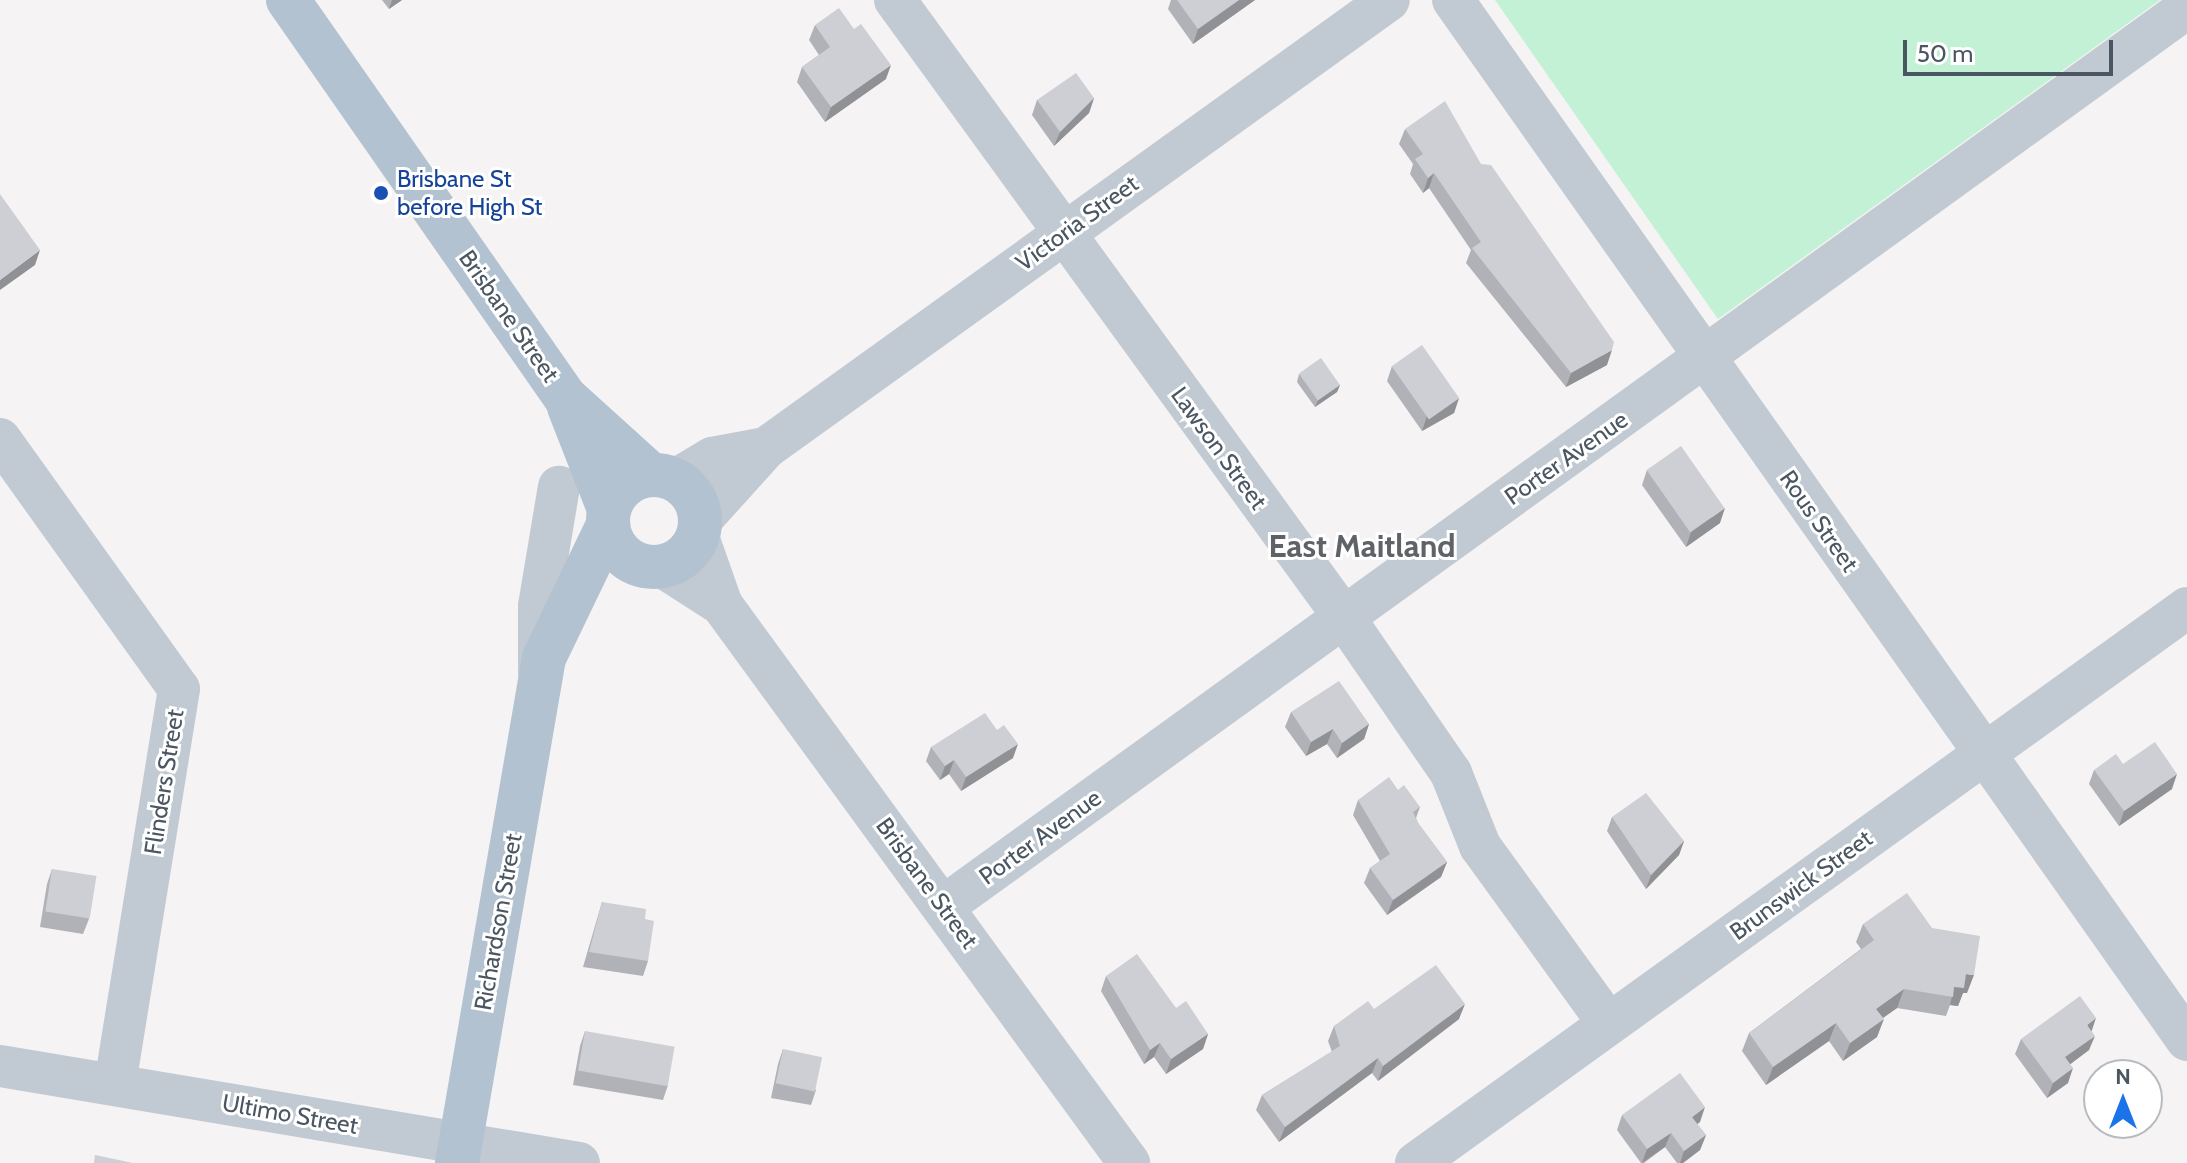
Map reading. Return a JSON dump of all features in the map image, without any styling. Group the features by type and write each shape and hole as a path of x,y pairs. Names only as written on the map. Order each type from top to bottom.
{"main road":[{"name":"Brisbane Street","path":"288,0 565,397 608,517"},
{"name":"Brisbane Street","path":"565,397 663,477"},
{"path":"663,477 693,496 699,528 653,567 619,551 608,517 625,485 663,477"},
{"name":"Richardson Street","path":"459,1153 539,682 551,640 574,605 608,517"},
{"name":"Richardson Street","path":"574,605 653,567"}],"street":[{"name":"Lawson Street","path":"895,0 1062,234 1343,616 1451,773 1480,846 1608,1023"},
{"name":"Victoria Street","path":"699,528 766,448 1389,0"},
{"name":"Rous Street","path":"1453,0 1708,359 1981,755 2187,1040"},
{"name":"Porter Avenue","path":"944,906 1343,616 1708,359 2187,8"},
{"name":"Flinders Street","path":"0,439 179,689 115,1085"},
{"name":"Victoria Street","path":"663,477 712,458 766,448"},
{"name":"Richardson Street","path":"539,682 539,606 559,487"},
{"name":"Brisbane Street","path":"699,528 722,605 1129,1163"},
{"name":"Brisbane Street","path":"653,567 722,605"},
{"name":"Brunswick Street","path":"1416,1163 2187,608"},
{"name":"Ultimo Street","path":"0,1066 115,1085 459,1153 579,1163"}],"green space":[{"path":"1495,0 2160,0 1718,319"}],"building":[{"path":"1177,0 1239,0 1198,29"},
{"path":"839,8 854,29 861,24 891,65 831,107 802,67 830,47 815,25"},
{"path":"1076,73 1094,98 1060,132 1037,100"},
{"path":"1445,101 1481,164 1491,165 1614,342 1612,350 1571,373 1472,248 1481,242 1434,173 1428,178 1415,159 1423,154 1405,129"},
{"path":"0,194 40,250 0,280"},
{"path":"1422,345 1459,398 1429,419 1392,366"},
{"path":"1321,358 1340,385 1318,401 1299,373"},
{"path":"1681,446 1725,508 1690,532 1647,470"},
{"path":"1339,681 1369,724 1342,743 1333,729 1311,742 1291,712"},
{"path":"985,713 997,730 1004,725 1018,744 966,777 954,760 945,766 931,747"},
{"path":"2155,742 2177,774 2124,811 2094,770 2116,754 2123,764"},
{"path":"1389,777 1398,790 1404,785 1420,807 1413,812 1418,823 1447,862 1393,900 1370,868 1390,854 1358,800"},
{"path":"1646,793 1684,841 1651,875 1612,817"},
{"path":"52,869 96,876 90,919 45,911"},
{"path":"1907,893 1932,928 1980,936 1974,975 1966,974 1964,988 1954,987 1953,997 1904,989 1876,1009 1884,1019 1850,1043 1836,1023 1773,1067 1749,1033 1874,940 1863,924"},
{"path":"602,902 646,909 645,919 654,921 648,961 589,952"},
{"path":"1137,954 1176,1008 1186,1001 1208,1034 1171,1059 1160,1043 1150,1050 1106,976"},
{"path":"1436,965 1465,1004 1383,1066 1378,1058 1285,1127 1262,1095 1340,1046 1334,1026 1368,1001 1374,1009"},
{"path":"2080,996 2096,1018 2087,1025 2095,1036 2065,1057 2073,1068 2053,1083 2021,1039"},
{"path":"585,1031 675,1047 668,1086 578,1070"},
{"path":"783,1049 822,1057 815,1092 776,1083"},
{"path":"1680,1073 1705,1107 1692,1117 1706,1135 1684,1151 1671,1133 1647,1149 1622,1115"},
{"path":"95,1155 133,1163 94,1163"}],"place":[{"name":"Brisbane St before High St","path":"381,193"}],"district":[{"name":"East Maitland","path":"1362,546"}]}
